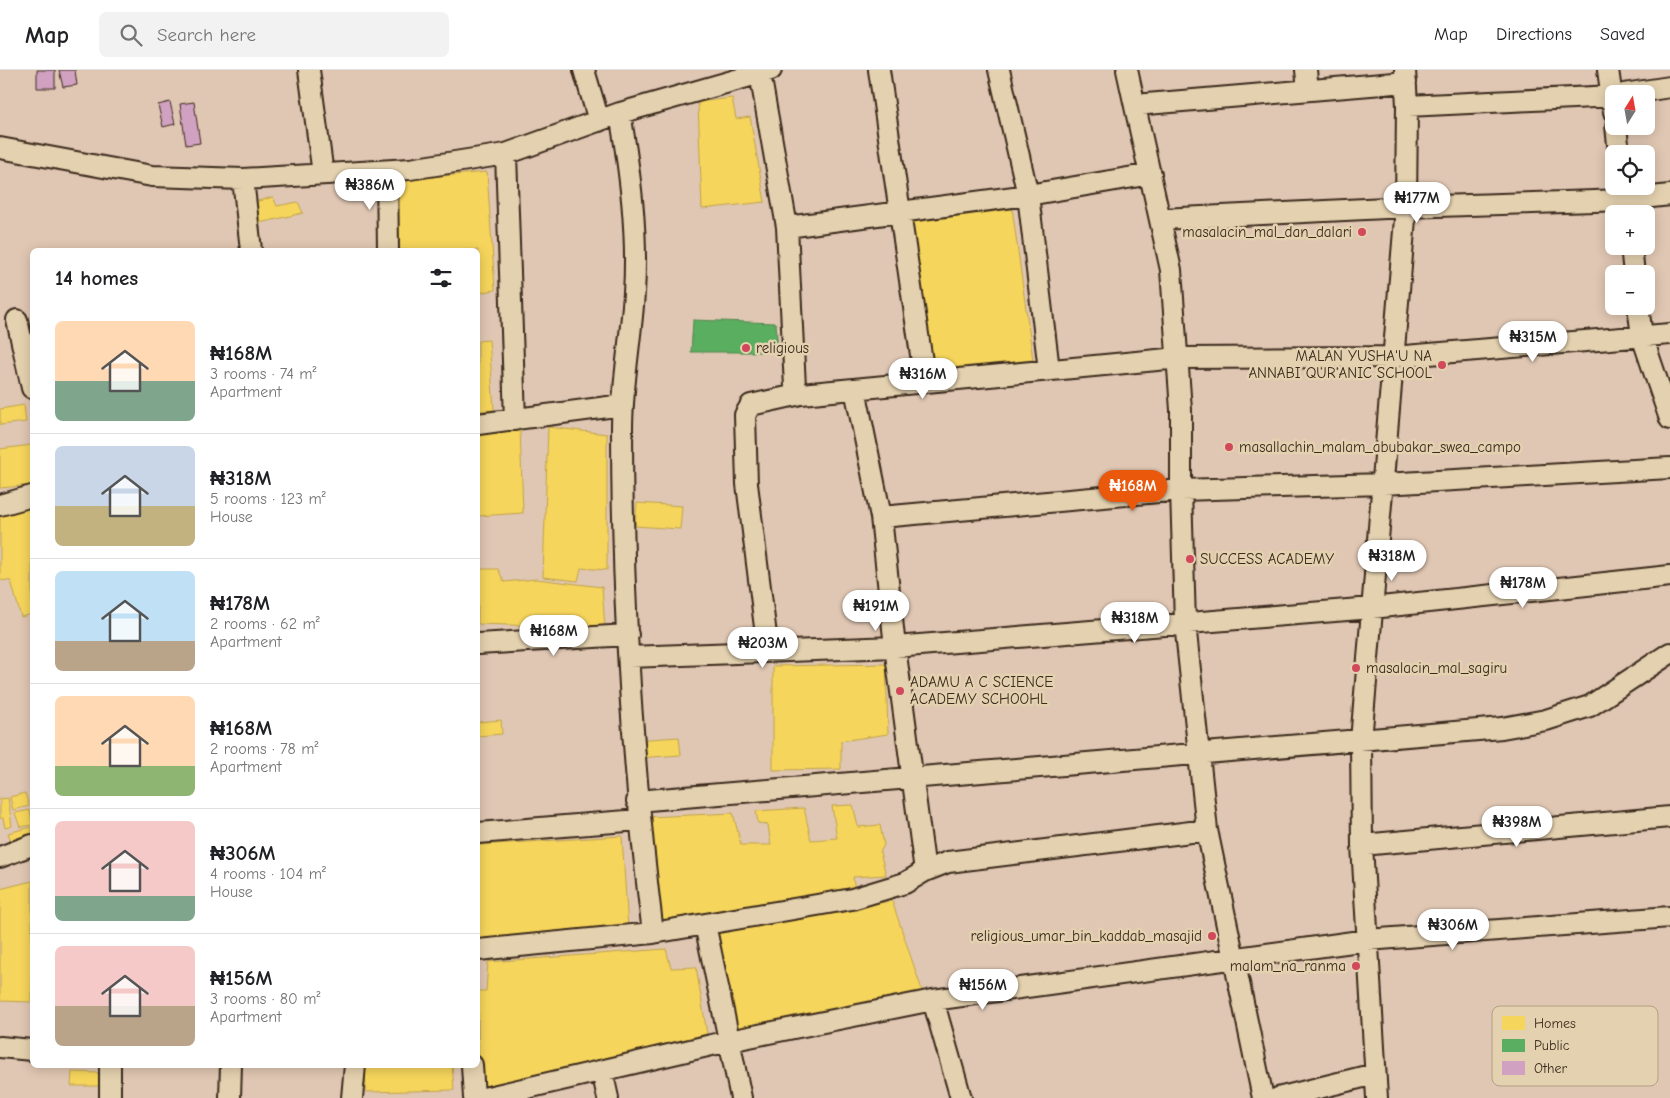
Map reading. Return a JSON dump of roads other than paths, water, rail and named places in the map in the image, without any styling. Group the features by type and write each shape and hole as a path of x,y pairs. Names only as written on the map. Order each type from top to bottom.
{"street":[{"path":"309,70 323,174"},
{"path":"584,70 599,121"},
{"path":"879,70 925,382"},
{"path":"999,70 1028,195 1049,370"},
{"path":"1128,70 1171,270 1181,410 1181,490 1185,623 1207,830 1263,1098"},
{"path":"1306,70 1308,90"},
{"path":"1608,70 1612,85"},
{"path":"0,148 152,176 243,180 386,171 506,154 715,78 766,72 787,227 795,387 801,394"},
{"path":"1135,105 1308,90 1405,76 1407,106 1406,207 1361,741 1362,845 1366,940 1377,1098"},
{"path":"1655,91 1670,87"},
{"path":"1407,106 1605,100"},
{"path":"620,113 632,185 636,230 634,292 623,405 628,635 638,810 652,933"},
{"path":"506,154 515,420"},
{"path":"386,171 388,248"},
{"path":"787,227 1028,195 1151,174"},
{"path":"243,180 251,248"},
{"path":"1161,219 1406,207 1625,200 1670,195"},
{"path":"1639,315 1642,336 1670,419"},
{"path":"16,320 30,380"},
{"path":"768,651 748,484 745,415 751,405 801,394 1178,358 1393,357 1670,334"},
{"path":"855,389 881,517 895,647 925,871"},
{"path":"480,424 623,405"},
{"path":"881,517 1181,490 1383,484 1670,468"},
{"path":"0,505 30,497"},
{"path":"629,657 895,647 1372,608 1670,576"},
{"path":"480,644 628,635"},
{"path":"480,834 638,810 912,775 1198,755 1502,728 1546,720 1590,706 1670,653"},
{"path":"1362,845 1670,817"},
{"path":"480,950 652,933 852,899 905,883 925,871 948,862 1207,830"},
{"path":"0,857 30,846"},
{"path":"484,1098 729,1041 933,1000 1366,940 1670,916"},
{"path":"705,924 741,1098"},
{"path":"933,1000 961,1098"},
{"path":"0,1047 30,1050"},
{"path":"110,1068 110,1098"},
{"path":"230,1098 231,1068"},
{"path":"352,1098 354,1068"},
{"path":"472,1068 474,1098"},
{"path":"602,1070 608,1098"},
{"path":"1278,1098 1375,1074"}],"place":[{"name":"masalacin_mal_dan_dalari","path":"1362,232"},
{"name":"religious","path":"746,348"},
{"name":"MALAN YUSHA'U NA ANNABI QUR'ANIC SCHOOL","path":"1442,365"},
{"name":"masallachin_malam_abubakar_swea_campo","path":"1229,447"},
{"name":"SUCCESS ACADEMY","path":"1190,559"},
{"name":"masalacin_mal_sagiru","path":"1356,668"},
{"name":"ADAMU A C SCIENCE ACADEMY SCHOOHL","path":"900,691"},
{"name":"religious_umar_bin_kaddab_masajid","path":"1212,936"},
{"name":"malam_na_ranma","path":"1356,966"}]}
